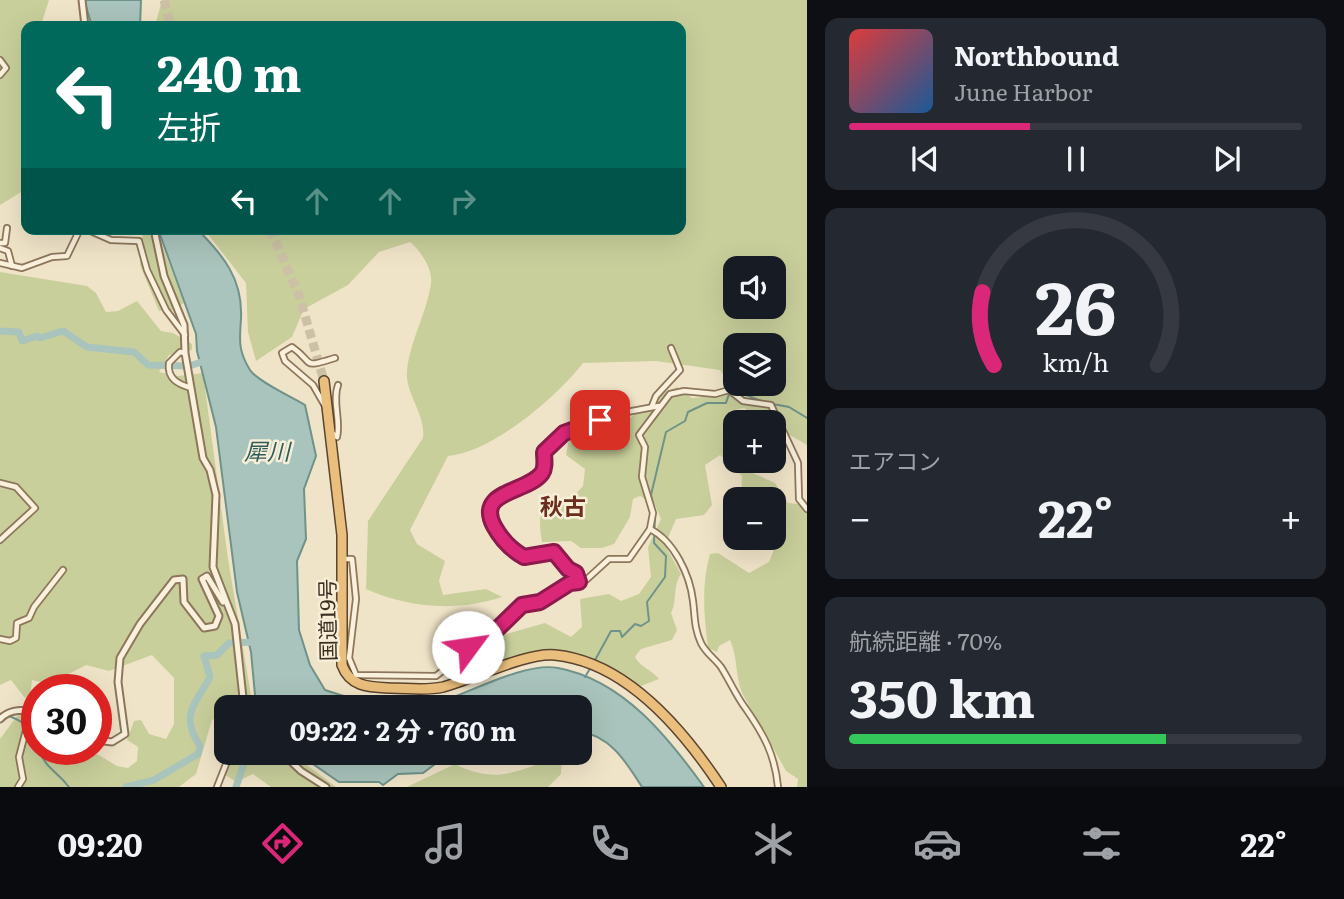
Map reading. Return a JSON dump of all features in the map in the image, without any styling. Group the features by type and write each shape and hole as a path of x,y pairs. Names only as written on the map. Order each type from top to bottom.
{"highway":[{"name":"国道19号","path":"324,382 332,433 342,559 342,664 345,673 358,685 436,689 537,657 556,655 575,660 609,672 645,700 683,735 721,787"}],"street":[{"path":"82,0 84,21"},
{"path":"0,60 6,68 0,75"},
{"path":"7,228 5,243 0,245 8,251 12,267"},
{"path":"0,263 12,267 67,256 76,235"},
{"path":"100,235 111,240 139,240 147,270 166,310 184,335"},
{"path":"155,235 164,276 184,325 186,354 203,458 216,495 213,567 235,624 242,695"},
{"path":"329,408 322,405 313,385 285,361 282,353 294,347 305,363 312,364 335,358"},
{"path":"652,406 656,396 680,370 671,348"},
{"path":"186,354 180,352 169,363 169,370 175,381 192,388"},
{"path":"332,433 337,437 338,385"},
{"path":"342,559 352,559 356,599 349,658 352,668 362,676 436,676 445,669 450,653 485,641 522,605 540,602 570,583 591,576 608,559 629,559 650,529 653,513 642,477 645,447 639,435 659,406 676,392 702,395 729,390 743,401 771,405 798,463 799,499 807,509"},
{"path":"579,582 576,573 568,569 554,552 524,557 515,552 494,527 491,505 501,495 540,476 544,469 544,452 564,433 616,414 659,406"},
{"path":"0,483 16,487 35,508 0,540"},
{"path":"650,529 664,537 677,556 693,599 692,618 701,645 716,660 746,710 762,728 774,759 778,787"},
{"path":"0,639 10,641 16,638 16,623 29,618 34,607 63,570"},
{"path":"112,741 125,734 118,681 120,658 139,624 174,580 183,579 184,602 199,625 212,628 219,616 215,602 202,581 207,576 222,599 232,625 235,624"},
{"path":"0,719 21,711"},
{"path":"18,787 23,779 19,757 21,749"},
{"path":"217,787 226,765"},
{"path":"295,765 326,787"}],"green space":[{"path":"0,0 49,0 42,21 21,21 21,192 0,205"},
{"path":"162,0 807,0 807,445 786,433 786,410 723,410 723,458 720,455 705,465 712,505 704,515 676,519 665,545 681,574 671,613 677,630 672,640 641,649 635,657 659,679 641,686 539,652 451,680 464,655 485,654 506,634 545,623 571,637 582,627 580,599 609,594 621,601 639,594 651,577 648,547 661,519 655,505 640,496 633,499 630,517 614,544 602,548 581,548 571,541 542,542 540,523 543,510 553,501 572,498 583,486 585,469 566,455 569,439 598,425 618,427 663,393 677,387 692,398 723,395 786,396 786,333 723,333 723,374 720,370 656,361 583,363 557,391 522,421 484,445 448,456 410,530 417,544 445,561 439,581 443,595 486,589 502,597 467,605 433,606 399,600 366,589 368,521 423,438 407,371 411,348 431,283 425,260 410,242 379,252 348,285 304,309 292,337 256,361 248,332 246,283 209,235 686,235 686,21 156,21"},
{"path":"142,235 158,235 184,303 173,310 159,311 140,265"},
{"path":"0,272 87,286 96,293 106,312 118,311 137,301 161,331 173,333 192,344 192,350 169,355 159,372 178,376 203,373 228,559 251,695 214,695 214,719 196,774 179,787 0,787 0,739 21,711 21,765 112,763 128,768 137,761 138,747 127,740 134,721 141,720 149,734 166,739 174,724 174,678 152,655 109,671 86,665 68,674 21,674 21,693 11,680 0,685"},
{"path":"739,473 752,473 775,483 778,487 742,487 742,476"},
{"path":"786,500 788,503 807,505 807,787 797,787 798,779 786,771 742,693 730,640 719,646 717,652 708,648 704,589 710,554 718,553 749,573 769,562 774,550 786,550"},
{"path":"226,765 307,765 336,787 271,787 253,774 236,782 224,774"},
{"path":"453,765 498,775 537,765 562,765 561,774 548,787 407,787"}],"water":[{"path":"84,0 141,0 140,21 90,21"},
{"name":"犀川","path":"160,235 203,235 215,248 230,269 239,291 240,344 250,370 267,384 305,405 316,456 304,489 306,539 297,561 299,630 310,665 325,690 342,695 255,695 251,652 237,592 216,427 197,351 196,334"},
{"name":"犀川","path":"558,668 581,675 603,685 642,713 675,749 704,787 642,787 623,760 600,738 592,735 592,695 459,695 533,669"},
{"path":"314,765 434,765 423,773 398,774 383,785 379,782 339,782"}],"waterway":[{"path":"0,331 19,332 22,341 63,331 87,347 134,352 148,365 189,366 208,360"},
{"path":"654,510 651,495 666,432 685,421 688,412 707,403 726,403 729,394 736,391 764,402"},
{"path":"773,404 789,407 807,418"},
{"path":"594,662 611,631 620,631 622,637 635,624 641,626 649,621 647,602 665,577 666,556 654,543 655,516"},
{"path":"126,787 154,780 198,754 200,746 190,717 195,702 210,677 204,656 217,655 229,643 256,642"},
{"path":"585,677 591,667"},
{"path":"9,716 21,722"},
{"path":"48,765 69,787"},
{"path":"236,787 244,765"}],"tunnel":[{"path":"164,0 170,21"},
{"path":"273,235 299,295 324,381"}],"district":[{"name":"秋古","path":"563,505"}],"route":[{"path":"468,647 485,641 522,605 540,602 570,583 579,582 576,573 568,569 554,552 524,557 515,552 494,527 490,510 493,501 501,495 540,476 544,469 544,452 564,433 600,420"}]}
